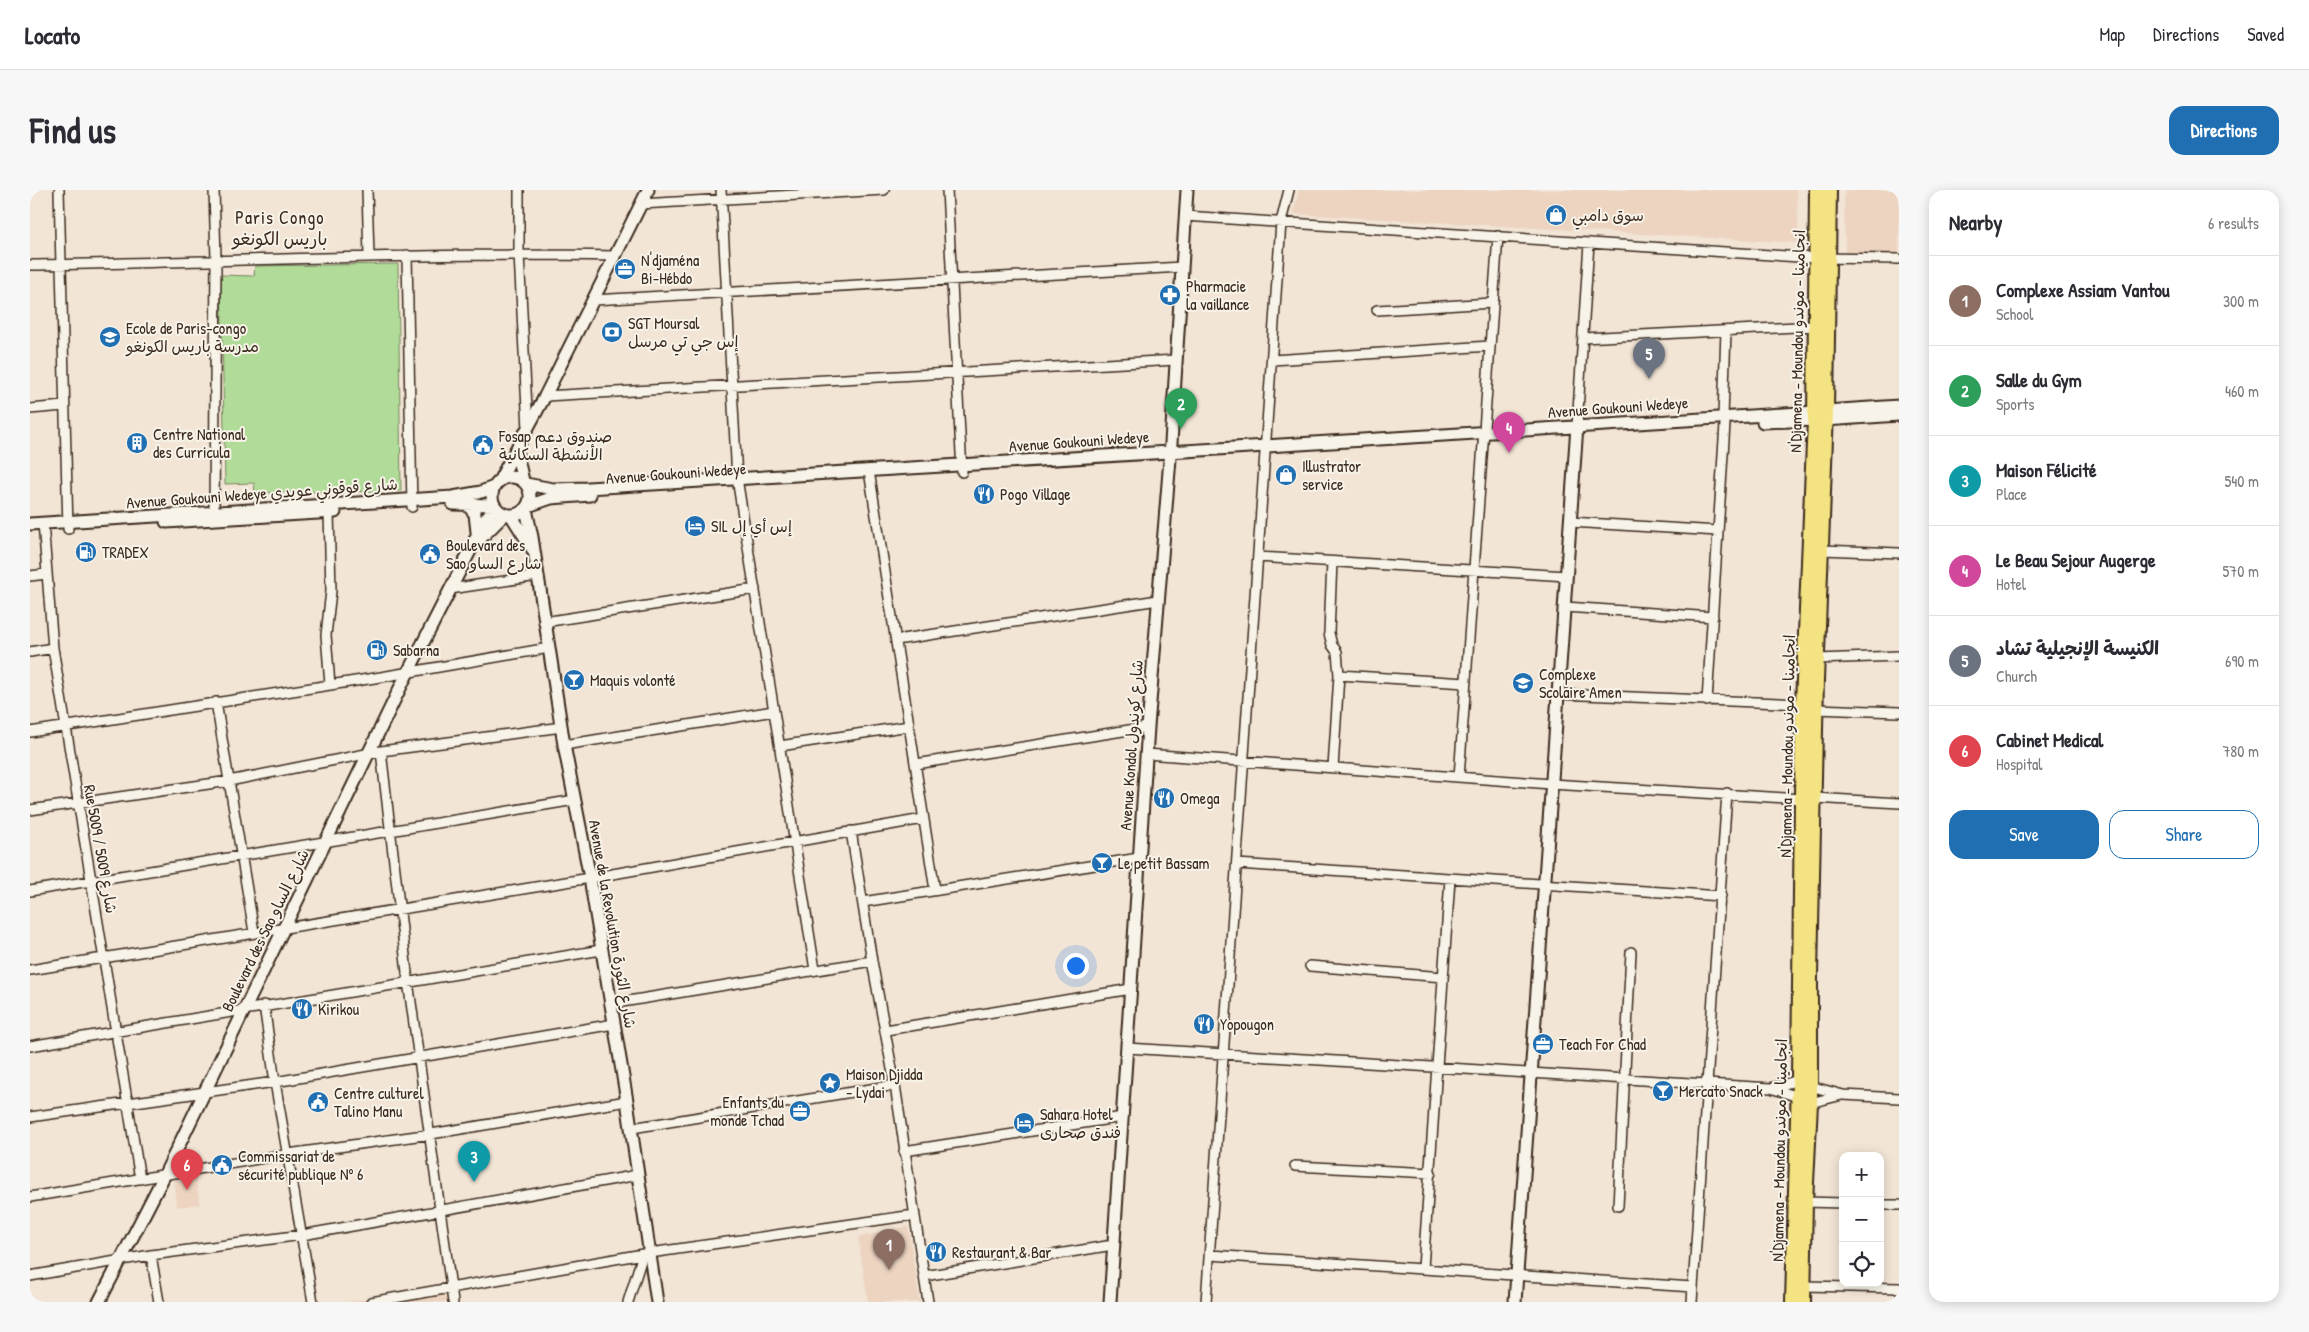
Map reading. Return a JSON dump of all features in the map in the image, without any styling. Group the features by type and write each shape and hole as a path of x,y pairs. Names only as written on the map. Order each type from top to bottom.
{"main road":[{"path":"1809,190 1810,215 1815,241"},
{"name":"N'Djamena - Moundou انجامينا - موندو","path":"1809,706 1816,680 1822,550 1820,416 1816,326 1822,257 1815,241 1817,190"},
{"path":"1829,190 1829,233"},
{"path":"1820,416 1822,257 1838,190"},
{"name":"N'Djamena - Moundou انجامينا - موندو","path":"1803,1302 1809,706 1820,416"},
{"name":"N'Djamena - Moundou انجامينا - موندو","path":"1793,1302 1804,1100"}],"street":[{"path":"59,190 68,525"},
{"path":"214,190 216,260 214,511"},
{"path":"367,190 369,256"},
{"path":"519,190 519,254 528,429"},
{"path":"516,450 524,482 530,492 527,507 501,510 492,496 496,484 528,429 648,190"},
{"path":"641,204 721,194 884,190"},
{"path":"947,190 962,468"},
{"name":"Avenue Kondol شارع كوندول","path":"1110,1302 1146,754 1171,455 1187,190"},
{"path":"1206,1302 1281,222 1289,190"},
{"path":"721,194 737,482 815,970"},
{"path":"1185,216 1589,243 1822,257 1899,259"},
{"path":"1459,777 1498,236"},
{"path":"1515,1302 1589,243"},
{"path":"30,265 407,255 519,254 614,256"},
{"path":"407,255 412,503"},
{"path":"593,300 1182,266"},
{"path":"1377,310 1492,302"},
{"path":"1583,338 1816,326"},
{"path":"1707,701 1724,421 1726,331"},
{"path":"1272,360 1490,346"},
{"path":"545,396 731,387 1176,360"},
{"path":"30,409 64,406"},
{"path":"1820,416 1899,406"},
{"path":"1820,416 1899,415"},
{"name":"Avenue Goukouni Wedeye","path":"527,507 551,498 737,482 1820,416"},
{"name":"Avenue Goukouni Wedeye","path":"524,482 553,489 870,477 962,468"},
{"path":"496,484 511,477 524,482"},
{"path":"870,477 916,764 934,890"},
{"name":"Avenue Goukouni Wedeye شارع قوقوني عويدي","path":"30,524 43,526 68,525 329,512 468,495 496,484"},
{"name":"Avenue Goukouni Wedeye شارع قوقوني عويدي","path":"68,525 214,511 412,503 466,503 501,510"},
{"path":"466,503 475,514 477,532"},
{"name":"Avenue de la Revolution شارع الثورة","path":"527,507 564,745 590,878 632,1128 646,1254 657,1302"},
{"name":"Avenue de la Revolution شارع الثورة","path":"501,510 534,552"},
{"name":"Boulevard des Sao شارع الساو","path":"99,1302 165,1174 243,1010 327,842 368,753 473,545 477,532 501,510"},
{"name":"Boulevard des Sao شارع الساو","path":"473,545 501,510"},
{"path":"329,512 331,591 326,635 330,686"},
{"path":"1570,522 1718,531"},
{"name":"Avenue Goukouni Wedeye شارع قوقوني عويدي","path":"30,531 43,526"},
{"name":"Rue 5009 / شارع 5009","path":"43,526 52,648 140,1179"},
{"path":"1822,550 1899,553"},
{"path":"1258,557 1567,576"},
{"path":"1332,562 1329,633 1330,640 1337,652 1339,675 1333,768"},
{"path":"30,576 46,574"},
{"path":"450,589 538,576"},
{"path":"544,622 755,589"},
{"path":"896,640 1158,600"},
{"path":"1565,607 1713,617"},
{"path":"30,652 52,648"},
{"path":"30,732 330,686 549,648"},
{"path":"1817,659 1899,656"},
{"path":"1339,675 1466,683"},
{"path":"1558,694 1899,712"},
{"path":"216,702 254,932"},
{"path":"564,745 774,711"},
{"path":"780,746 909,726"},
{"path":"30,810 230,781 368,753 562,727"},
{"path":"916,764 1148,727"},
{"path":"381,751 401,908 408,981 431,1134 453,1302"},
{"path":"1146,754 1551,784 1899,803"},
{"path":"1692,1302 1727,793"},
{"path":"30,891 574,800"},
{"path":"30,970 285,926 590,878 794,840 923,819"},
{"path":"851,831 895,1085 928,1302"},
{"path":"863,902 1140,858"},
{"path":"1237,864 1721,896"},
{"path":"1423,1268 1450,879"},
{"path":"30,1046 264,1005 601,950"},
{"path":"1618,1206 1631,952"},
{"path":"610,1004 872,960"},
{"path":"1310,966 1443,977"},
{"path":"886,1030 1131,989"},
{"path":"264,1005 275,1082 313,1302"},
{"path":"30,1118 419,1059 614,1024"},
{"path":"1127,1048 1708,1085 1771,1088 1804,1083 1842,1095"},
{"path":"632,1128 895,1085"},
{"path":"1771,1088 1804,1100 1842,1095 1899,1098"},
{"path":"30,1197 627,1101"},
{"path":"904,1151 1123,1117"},
{"path":"1294,1166 1431,1173"},
{"path":"30,1276 151,1255 302,1235 638,1175"},
{"path":"1805,1202 1839,1203"},
{"path":"1884,1204 1899,1205"},
{"path":"371,1302 646,1254 914,1215"},
{"path":"924,1276 1113,1245"},
{"path":"628,1302 646,1254"},
{"path":"151,1255 159,1302"},
{"path":"1210,1255 1693,1287"},
{"path":"1803,1286 1899,1288"}],"shaded area":[{"name":"سوق دامبي","path":"1299,190 1797,190 1799,243 1293,214"},
{"path":"1844,190 1899,190 1899,259 1845,255"},
{"path":"195,1174 200,1204 177,1207 174,1177"},
{"path":"908,1226 920,1302 868,1302 858,1237"},
{"path":"448,1286 450,1302 346,1302"}],"green space":[{"path":"398,264 401,491 255,493 254,483 225,484 221,275 254,276 255,266"}],"place":[{"name":"سوق دامبي","path":"1556,215"},
{"name":"N'djaména Bi-Hébdo","path":"625,269"},
{"name":"Pharmacie la vaillance","path":"1170,295"},
{"name":"SGT Moursal إس جي تي مرسل","path":"612,332"},
{"name":"Ecole de Paris-congo مدرسة باريس الكونغو","path":"110,337"},
{"name":"الكنيسة الإنجيلية تشاد","path":"1649,379"},
{"name":"Salle du Gym","path":"1181,429"},
{"name":"Centre National des Curricula","path":"137,443"},
{"name":"Fosap صندوق دعم الأنشطة السكانية","path":"483,445"},
{"name":"Le Beau Sejour Augerge","path":"1509,453"},
{"name":"Illustrator service","path":"1286,475"},
{"name":"Pogo Village","path":"984,494"},
{"name":"SIL إس أي إل","path":"695,526"},
{"name":"TRADEX","path":"86,552"},
{"name":"Boulevard des Sao شارع الساو","path":"430,554"},
{"name":"Sabarna","path":"377,650"},
{"name":"Maquis volonté","path":"574,680"},
{"name":"Complexe Scolaire Amen","path":"1523,683"},
{"name":"Omega","path":"1164,798"},
{"name":"Le petit Bassam","path":"1102,863"},
{"name":"Kirikou","path":"302,1009"},
{"name":"Yopougon","path":"1204,1024"},
{"name":"Teach For Chad","path":"1543,1044"},
{"name":"Maison Djidda - Lydai","path":"830,1083"},
{"name":"Mercato Snack","path":"1663,1091"},
{"name":"Centre culturel Talino Manu","path":"318,1102"},
{"name":"Enfants du monde Tchad","path":"800,1111"},
{"name":"Sahara Hotel فندق صحارى","path":"1024,1123"},
{"name":"Commissariat de sécurité publique Nº 6","path":"222,1165"},
{"name":"Maison Félicité","path":"474,1182"},
{"name":"Cabinet Medical","path":"187,1190"},
{"name":"Restaurant & Bar","path":"936,1252"},
{"name":"Complexe Assiam Vantou","path":"889,1270"}],"district":[{"name":"Paris Congo باريس الكونغو","path":"280,228"}]}
